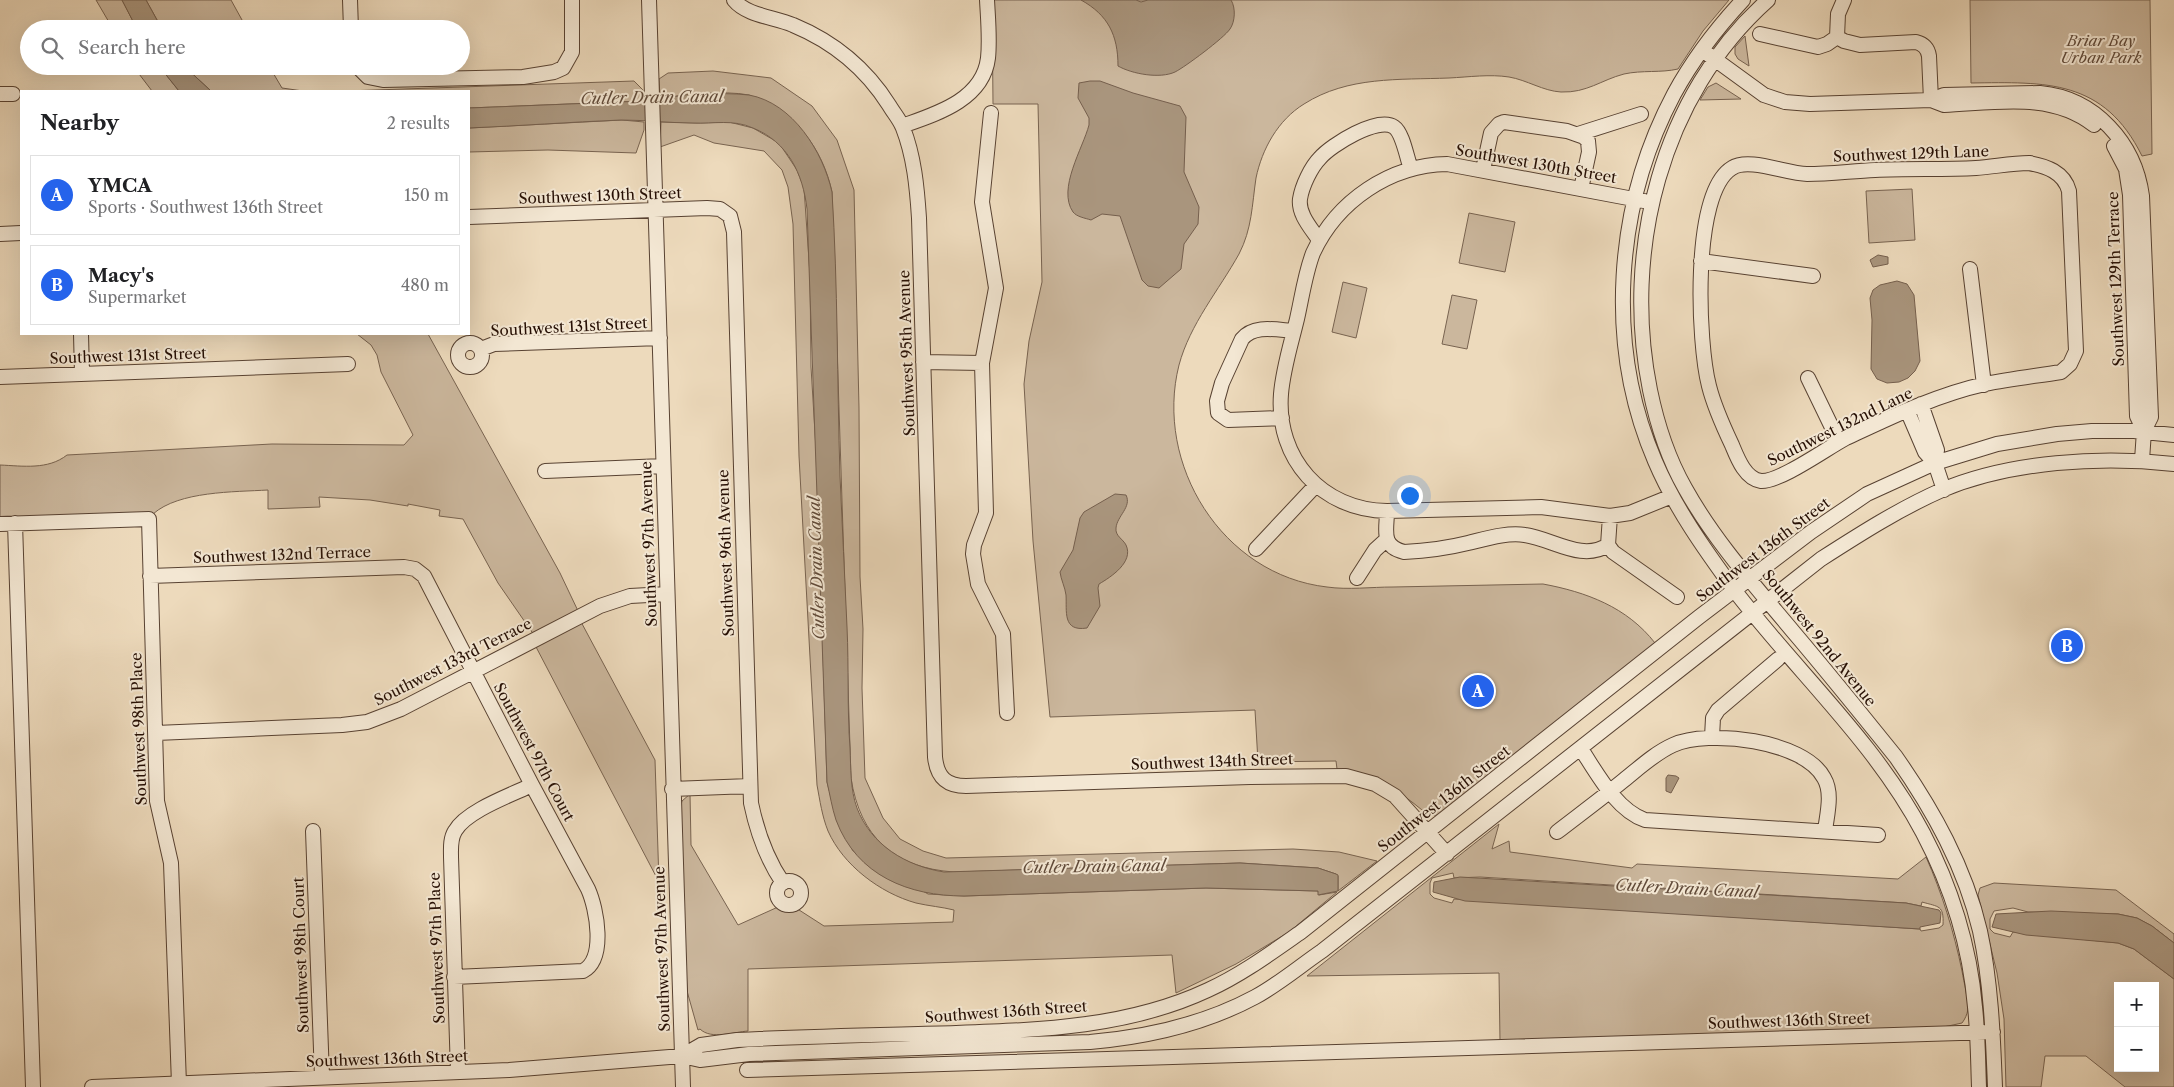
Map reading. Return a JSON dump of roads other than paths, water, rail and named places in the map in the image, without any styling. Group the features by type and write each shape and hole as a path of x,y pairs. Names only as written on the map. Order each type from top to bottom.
{"street":[{"path":"350,0 351,20"},
{"path":"366,75 383,80 523,77 549,74 562,68 570,58 572,47 572,0"},
{"name":"Southwest 97th Avenue","path":"649,0 672,789 683,1087"},
{"path":"902,126 958,102 976,87 988,60 987,0"},
{"path":"1742,0 1702,49 1675,93 1656,131 1635,200 1626,242 1623,289 1626,349 1641,425 1654,460 1690,526 1753,613 1874,758 1899,792 1923,834 1947,886 1962,934 1972,981 1977,1032 1979,1087"},
{"name":"Southwest 92nd Avenue","path":"1768,0 1715,60 1690,103 1672,140 1652,202 1643,256 1641,296 1645,362 1658,424 1668,454 1685,488 1724,548 1896,757 1939,824 1958,864 1980,933 1990,994 1995,1087"},
{"path":"1837,37 1837,18 1844,0"},
{"name":"Southwest 95th Avenue","path":"738,4 796,26 822,38 840,50 854,61 881,93 902,126 917,186 935,757 938,773 948,783"},
{"path":"1760,34 1818,47 1827,44 1837,37"},
{"path":"1837,37 1860,45 1916,42 1921,44 1927,50 1929,56 1931,100"},
{"name":"Southwest 129th Terrace","path":"1702,49 1764,95 1784,102 1810,104 1931,100 1944,95 2046,93 2079,104 2099,117 2113,130 2133,160 2142,196 2151,417 2144,431"},
{"name":"Southwest 129th Terrace","path":"1931,100 1944,105 2030,102 2052,104 2074,112 2091,123 2104,134 2116,150 2126,169 2130,195 2137,416 2144,431"},
{"path":"991,113 982,202 996,288 982,363 986,513 974,545 973,554 978,584 1003,634 1007,713"},
{"path":"1578,134 1641,114"},
{"path":"1483,170 1491,133 1498,124 1509,121 1578,134 1584,137 1589,146 1581,189"},
{"path":"1319,240 1304,216 1300,199 1311,170 1324,154 1353,135 1381,125 1392,126 1399,132 1410,169"},
{"name":"Southwest 129th Lane","path":"1702,261 1708,218 1717,186 1724,174 1740,164 1752,164 1789,172 1811,174 1874,170 1970,168 2028,163 2048,168 2058,173 2066,182 2070,194 2076,349 2072,361"},
{"name":"Southwest 130th Street","path":"1652,202 1447,164 1434,164 1410,169 1384,180 1350,203 1333,220 1319,240 1308,266 1281,393 1282,418 1287,440 1296,461 1304,473 1316,485 1331,495 1348,504 1367,509 1387,511 1541,507 1610,516 1630,513 1672,496"},
{"name":"Southwest 130th Street","path":"470,217 714,208 720,209 730,216"},
{"name":"Southwest 96th Avenue","path":"730,216 734,232 751,803 758,832 769,859 783,883"},
{"path":"0,234 20,233"},
{"path":"1702,261 1813,276"},
{"name":"Southwest 132nd Lane","path":"1702,261 1700,291 1709,386 1724,429 1741,462 1752,478 1774,479 1839,442 1921,404 1984,385 2061,372 2072,361"},
{"path":"1970,269 1984,385"},
{"path":"1282,418 1228,420 1218,413 1217,401 1242,339 1247,333 1266,329 1294,331"},
{"path":"81,335 82,374"},
{"name":"Southwest 131st Street","path":"481,349 494,344 660,338"},
{"path":"1626,349 1643,346"},
{"path":"923,362 982,363"},
{"path":"1628,364 1645,362"},
{"name":"Southwest 131st Street","path":"0,377 348,364"},
{"path":"1808,378 1839,442"},
{"path":"1921,404 1937,450 1936,463 1944,490"},
{"path":"1907,410 1925,452 1936,463"},
{"name":"Southwest 136th Street","path":"682,1056 701,1045 736,1040 1050,1029 1086,1025 1165,1006 1208,990 1252,966 1301,932 1750,579 1811,532 1867,494 1936,463 1997,444 2057,434 2092,431 2144,431 2174,435"},
{"path":"2142,460 2144,431"},
{"name":"Southwest 136th Street","path":"92,1087 458,1072 682,1056 700,1060 759,1054 1090,1042 1127,1039 1165,1032 1212,1017 1257,996 1322,951 1820,560 1874,525 1944,490 2003,473 2041,465 2090,460 2142,460 2174,464"},
{"path":"546,471 662,466"},
{"path":"1256,549 1316,485"},
{"path":"1387,511 1386,540 1391,547 1404,552 1517,535 1538,538 1588,552 1600,550 1608,545"},
{"path":"1610,516 1608,545 1613,552 1677,597"},
{"name":"Southwest 98th Place","path":"0,524 149,518 158,813 171,862 179,1084"},
{"path":"15,523 33,1087"},
{"path":"1357,578 1375,550 1386,540"},
{"name":"Southwest 132nd Terrace","path":"150,576 393,567 415,569"},
{"name":"Southwest 97th Court","path":"415,569 426,580 532,785 575,863 592,897 595,913 597,941 594,960 588,968 576,973 454,977"},
{"name":"Southwest 133rd Terrace","path":"156,733 359,724 389,715 612,601 636,596 667,594"},
{"path":"1712,737 1713,718 1718,710 1778,659"},
{"path":"1557,832 1665,749 1686,740 1712,737 1773,744 1792,752 1813,765 1824,778 1827,787 1828,805 1825,830"},
{"path":"1581,749 1610,791 1633,815 1645,820 1825,830 1878,835"},
{"name":"Southwest 134th Street","path":"948,783 966,786 1340,775 1364,780 1389,792 1404,804 1447,854"},
{"name":"Southwest 97th Place","path":"458,1072 454,977 452,837 460,824 478,812 532,785"},
{"path":"672,789 750,786"},
{"name":"Southwest 98th Court","path":"313,831 322,1077"},
{"name":"Southwest 136th Street","path":"747,1070 1993,1032"}],"place":[{"name":"Macy's","path":"2067,646"},
{"name":"YMCA","path":"1478,691"}],"park label":[{"name":"Briar Bay Urban Park","path":"2101,50"}],"water label":[{"name":"Cutler Drain Canal","path":"652,97"},
{"name":"Cutler Drain Canal","path":"816,568"},
{"name":"Cutler Drain Canal","path":"1094,866"},
{"name":"Cutler Drain Canal","path":"1687,888"}]}
